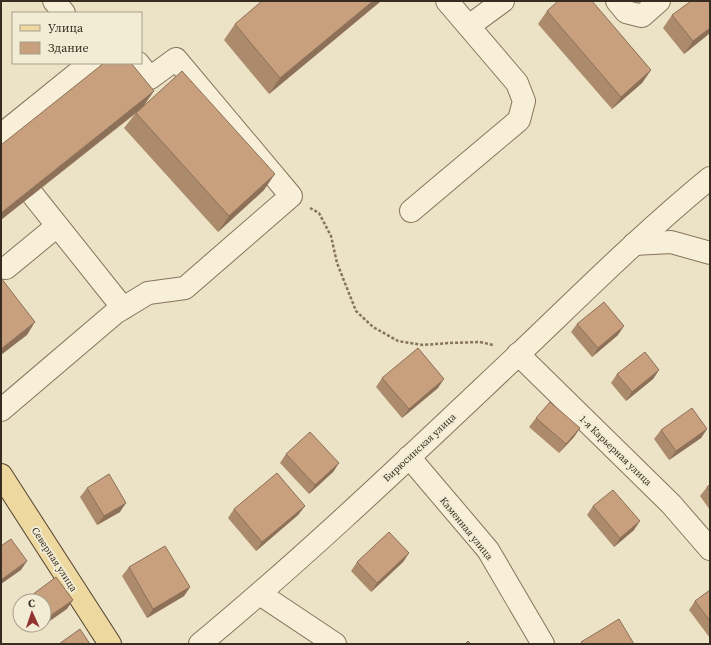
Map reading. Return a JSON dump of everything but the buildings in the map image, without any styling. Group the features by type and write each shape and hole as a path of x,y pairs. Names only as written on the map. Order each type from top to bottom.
{"main road":[{"name":"Северная улица","path":"1,475 110,644"}],"street":[{"path":"54,1 63,12"},
{"path":"411,211 519,120 524,101 517,83 447,1"},
{"path":"469,26 503,1"},
{"path":"617,1 626,12 642,16 659,1"},
{"path":"1,410 122,308 148,293 185,288 291,196 176,59 150,78 139,64"},
{"path":"1,135 89,64"},
{"path":"1,155 122,308"},
{"name":"Бирюсинская улица","path":"200,644 260,594 409,458 634,244 710,178"},
{"path":"6,268 57,226"},
{"path":"634,244 671,242 710,253"},
{"name":"1-я Карьерная улица","path":"518,354 671,504 710,549"},
{"name":"Каменная улица","path":"409,458 488,550 543,644"},
{"path":"260,594 335,644"}],"path":[{"path":"291,196 319,213 331,236 337,263 356,310 373,327 398,341 423,345 480,342 500,346 518,354"}]}
